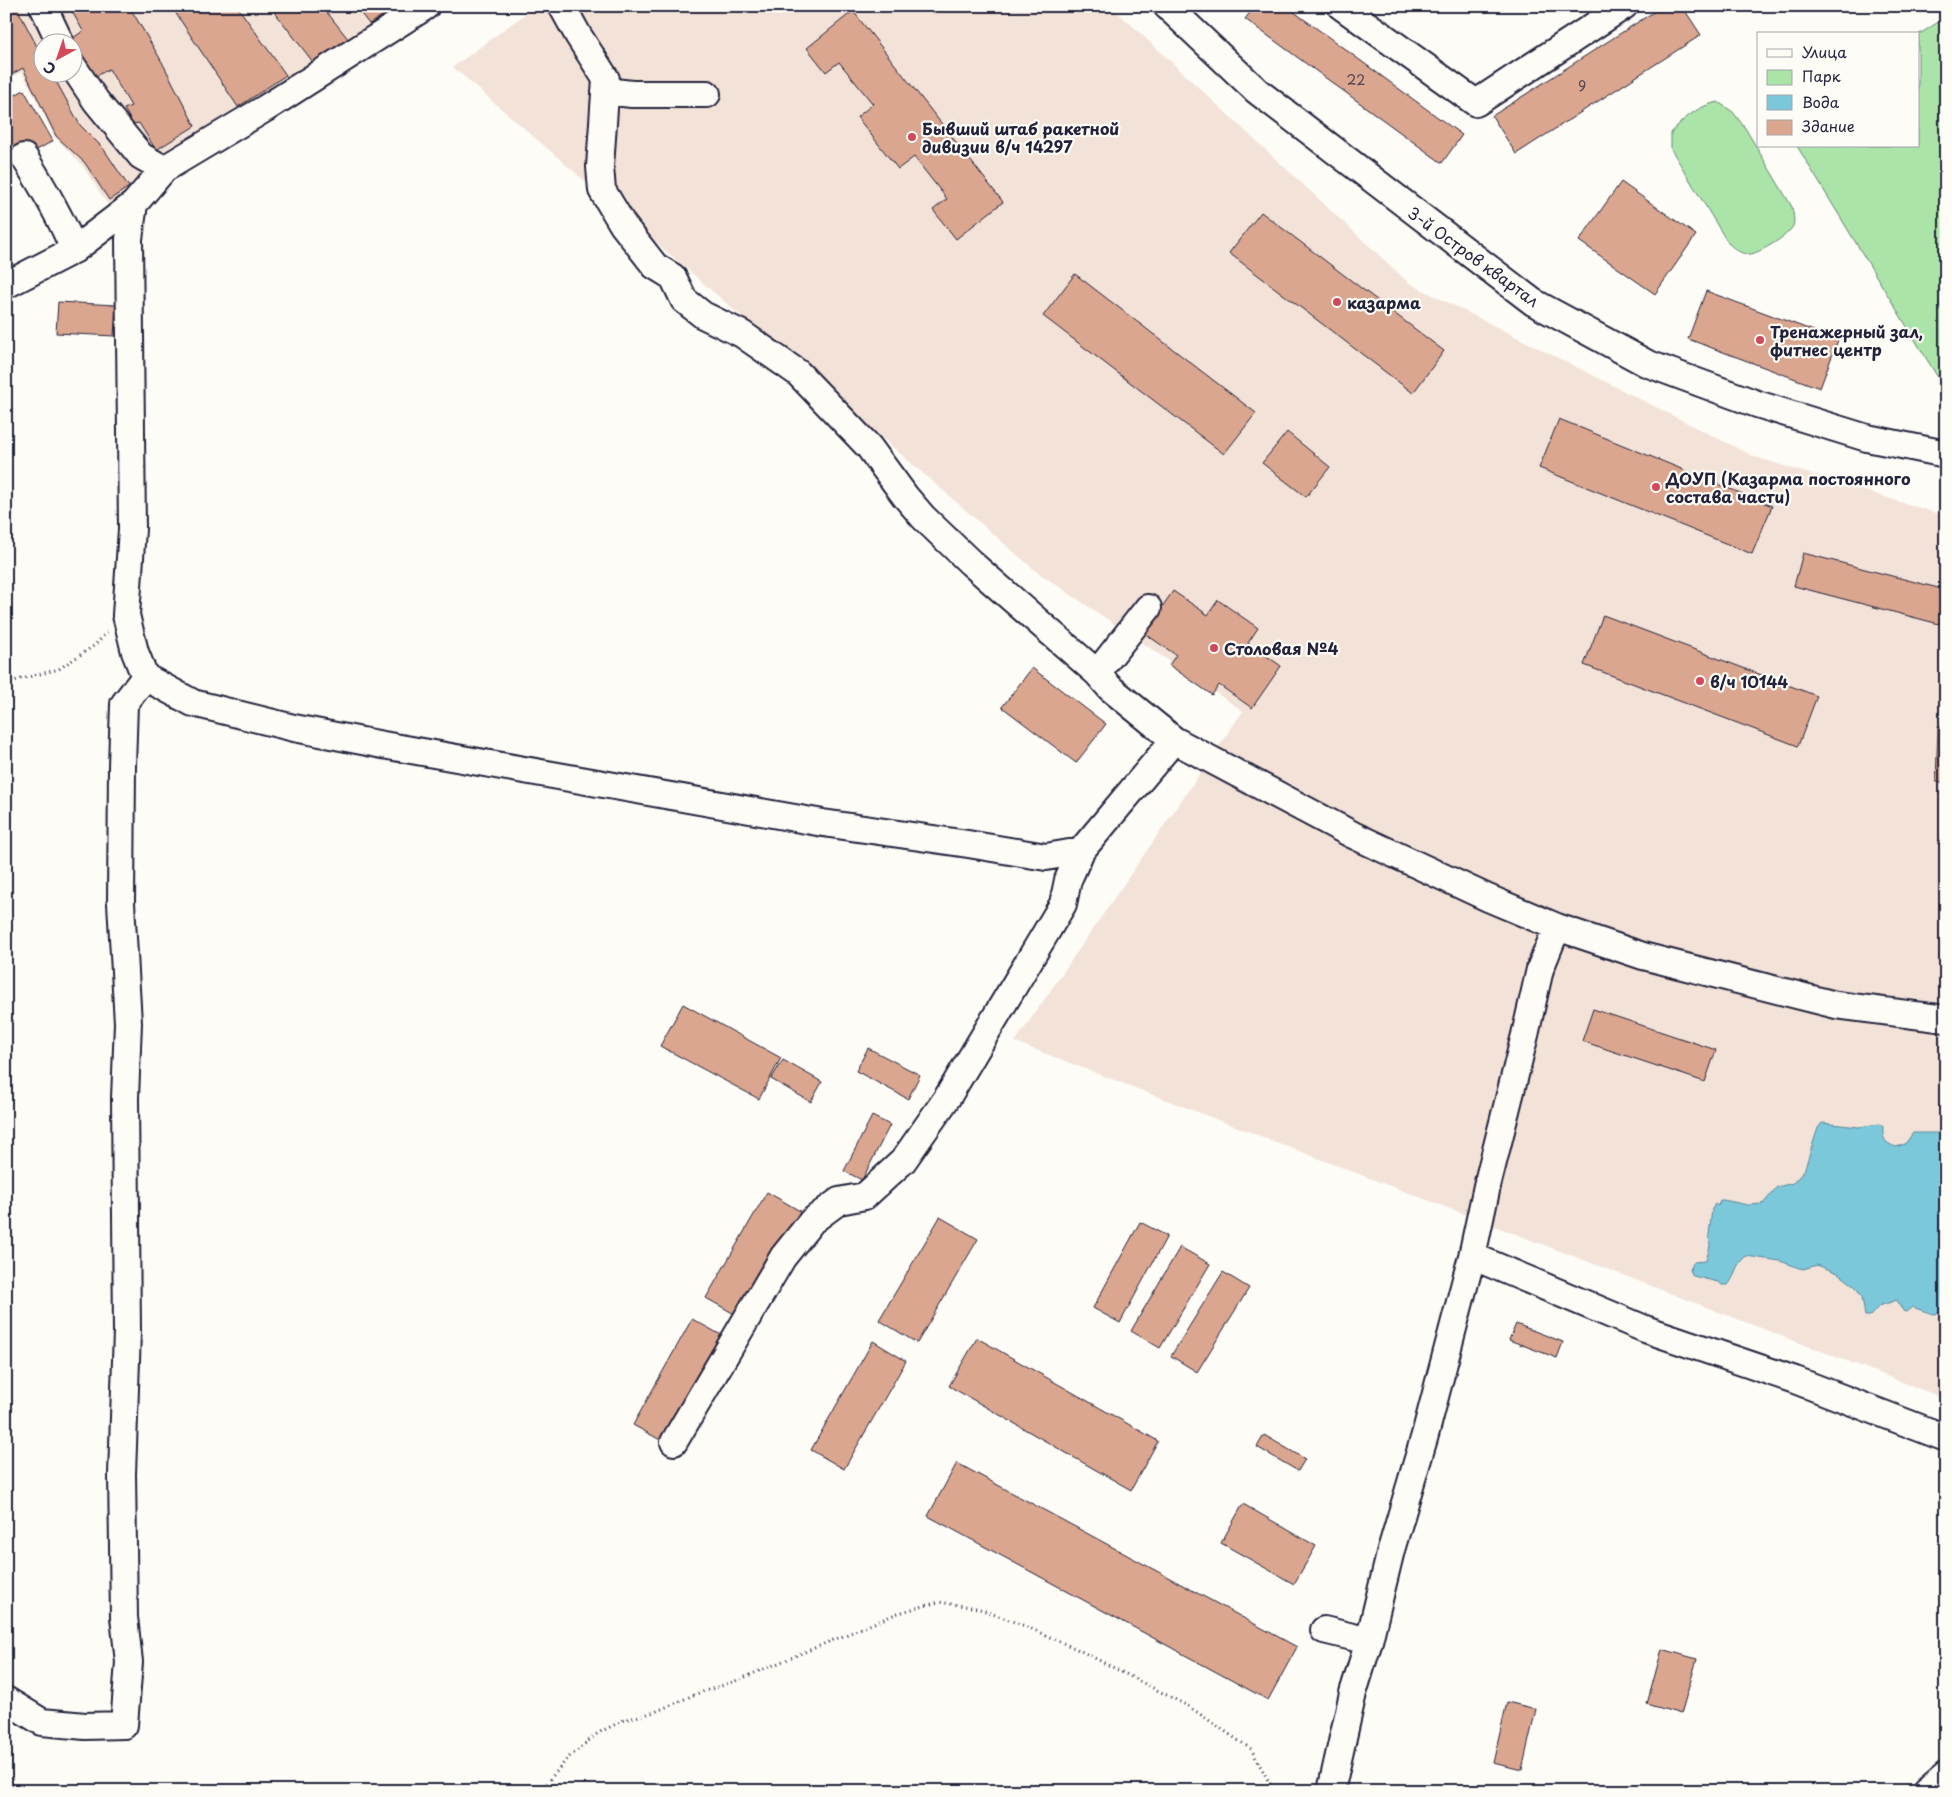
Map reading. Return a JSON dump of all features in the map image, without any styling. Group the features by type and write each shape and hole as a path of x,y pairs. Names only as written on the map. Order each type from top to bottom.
{"street":[{"path":"42,6 55,32"},
{"path":"6,285 74,250 134,204 164,169 266,108 426,6"},
{"path":"562,6 606,79 600,168 602,190 623,225 655,266 673,277 684,300 703,315 742,334 798,373 869,447 905,496 923,516 971,563 1097,673 1110,688 1174,740 1334,826 1471,890 1557,927 1643,956 1836,1005 1946,1019"},
{"path":"1342,6 1476,103 1624,6"},
{"name":"3-й Остров квартал","path":"1177,9 1257,91 1533,302 1646,363 1757,404 1867,438 1946,454"},
{"path":"82,80 96,101 141,156 164,169"},
{"path":"605,91 632,94 707,94"},
{"path":"24,157 45,191 74,250"},
{"path":"134,204 129,238 132,529 126,615 135,652 145,677 193,703 294,728 383,746 823,824 1046,857 1081,851"},
{"path":"1097,673 1148,608"},
{"path":"6,1700 42,1722 85,1726 124,1725 129,1662 124,1616 122,1474 127,1332 125,1098 128,1023 121,903 122,766 124,704 145,677"},
{"path":"674,1442 783,1257 812,1221 839,1201 865,1196 903,1161 947,1098 1062,904 1068,880 1081,851 1174,740"},
{"path":"1331,1791 1353,1693 1369,1641 1391,1550 1425,1435 1472,1256 1489,1176 1540,969 1557,927"},
{"path":"1472,1256 1646,1329 1795,1380 1946,1438"},
{"path":"1324,1630 1369,1641"},
{"path":"1926,1791 1946,1774"}],"path":[{"path":"6,682 58,669 95,645 126,615"},
{"path":"540,1791 568,1758 598,1733 624,1720 655,1712 696,1694 733,1682 898,1613 939,1602 977,1608 1025,1626 1079,1650 1188,1706 1251,1749 1274,1791"}],"shaded area":[{"path":"6,6 408,6 145,173 110,208 82,165 55,137 22,72 6,79"},
{"path":"536,6 1111,6 1409,283 1755,457 1946,516 1946,1399 1015,1042 1243,711 1036,571 453,67"}],"green space":[{"path":"1940,21 1946,30 1946,371 1937,376 1798,148 1920,148 1920,34"},
{"path":"1718,102 1733,112 1745,128 1792,207 1794,221 1790,230 1774,243 1751,254 1741,253 1728,243 1671,149 1671,133 1680,123 1698,109"}],"water":[{"path":"1822,1123 1859,1127 1879,1124 1883,1126 1885,1140 1896,1147 1905,1144 1913,1133 1941,1133 1946,1141 1946,1311 1933,1314 1912,1307 1906,1312 1903,1311 1897,1300 1879,1306 1870,1316 1865,1316 1862,1297 1856,1287 1838,1273 1817,1265 1803,1269 1780,1261 1746,1256 1737,1267 1728,1285 1693,1276 1690,1270 1693,1262 1706,1261 1710,1246 1709,1235 1712,1209 1715,1204 1718,1206 1720,1200 1723,1200 1748,1205 1763,1204 1777,1187 1793,1183 1804,1171 1818,1128"}],"building":[{"path":"6,6 16,6 32,37 32,82 56,82 80,125 103,148 129,187 109,200 85,163 56,136 23,68 7,77"},
{"path":"69,6 129,6 162,62 195,126 156,150 139,123 133,124 124,109 131,106 109,69 91,79 82,62 83,31"},
{"path":"171,6 237,6 286,75 238,107"},
{"path":"270,6 322,6 349,40 313,62"},
{"path":"355,6 398,6 369,24"},
{"path":"1255,6 1286,6 1462,135 1442,163 1245,19"},
{"path":"1663,6 1682,6 1701,35 1516,154 1492,116"},
{"name":"Бывший штаб ракетной дивизии в/ч 14297","path":"853,11 1003,202 956,239 933,210 947,199 914,157 898,169 857,117 873,104 839,62 826,72 807,48"},
{"path":"24,90 53,141 6,167 6,100"},
{"path":"1621,182 1696,235 1655,294 1579,241"},
{"name":"казарма","path":"1261,212 1444,351 1413,393 1229,253"},
{"path":"1075,274 1256,413 1224,454 1043,316"},
{"path":"1706,291 1838,340 1820,388 1688,339"},
{"path":"58,302 116,305 114,336 56,333"},
{"name":"ДОУП (Казарма постоянного состава части)","path":"1559,419 1772,506 1752,554 1539,468"},
{"path":"1287,432 1330,467 1306,497 1262,463"},
{"path":"1803,553 1946,590 1946,599 1939,624 1794,586"},
{"path":"1173,591 1208,615 1218,600 1258,628 1248,643 1281,666 1252,708 1219,685 1212,695 1169,665 1176,655 1144,633"},
{"name":"в/ч 10144","path":"1603,615 1817,696 1798,746 1584,665"},
{"path":"1032,668 1106,724 1076,763 1002,707"},
{"path":"1938,727 1946,727 1946,782 1936,782"},
{"path":"683,1004 781,1058 759,1099 660,1046"},
{"path":"1593,1009 1716,1050 1705,1082 1582,1041"},
{"path":"868,1048 920,1075 908,1099 856,1071"},
{"path":"783,1060 822,1082 811,1102 771,1079"},
{"path":"872,1116 890,1125 862,1180 844,1171"},
{"path":"767,1192 800,1211 738,1316 706,1298"},
{"path":"940,1217 978,1239 917,1343 879,1320"},
{"path":"1140,1222 1167,1236 1120,1323 1093,1308"},
{"path":"1180,1247 1210,1264 1160,1348 1131,1331"},
{"path":"1223,1272 1249,1288 1197,1372 1171,1356"},
{"path":"692,1319 723,1336 664,1442 633,1425"},
{"path":"1516,1324 1563,1342 1557,1358 1509,1340"},
{"path":"977,1338 1158,1441 1131,1490 949,1386"},
{"path":"873,1341 906,1361 844,1469 811,1450"},
{"path":"1264,1435 1305,1459 1298,1471 1257,1447"},
{"path":"957,1463 1297,1647 1268,1700 928,1516"},
{"path":"1243,1504 1316,1546 1294,1584 1221,1543"},
{"path":"1662,1649 1697,1659 1681,1714 1647,1704"},
{"path":"1507,1702 1536,1709 1522,1770 1493,1763"}],"place":[{"name":"Бывший штаб ракетной дивизии в/ч 14297","path":"912,137"},
{"name":"казарма","path":"1337,302"},
{"name":"Тренажерный зал, фитнес центр","path":"1760,340"},
{"name":"ДОУП (Казарма постоянного состава части)","path":"1656,487"},
{"name":"Столовая №4","path":"1214,648"},
{"name":"в/ч 10144","path":"1700,681"}]}
